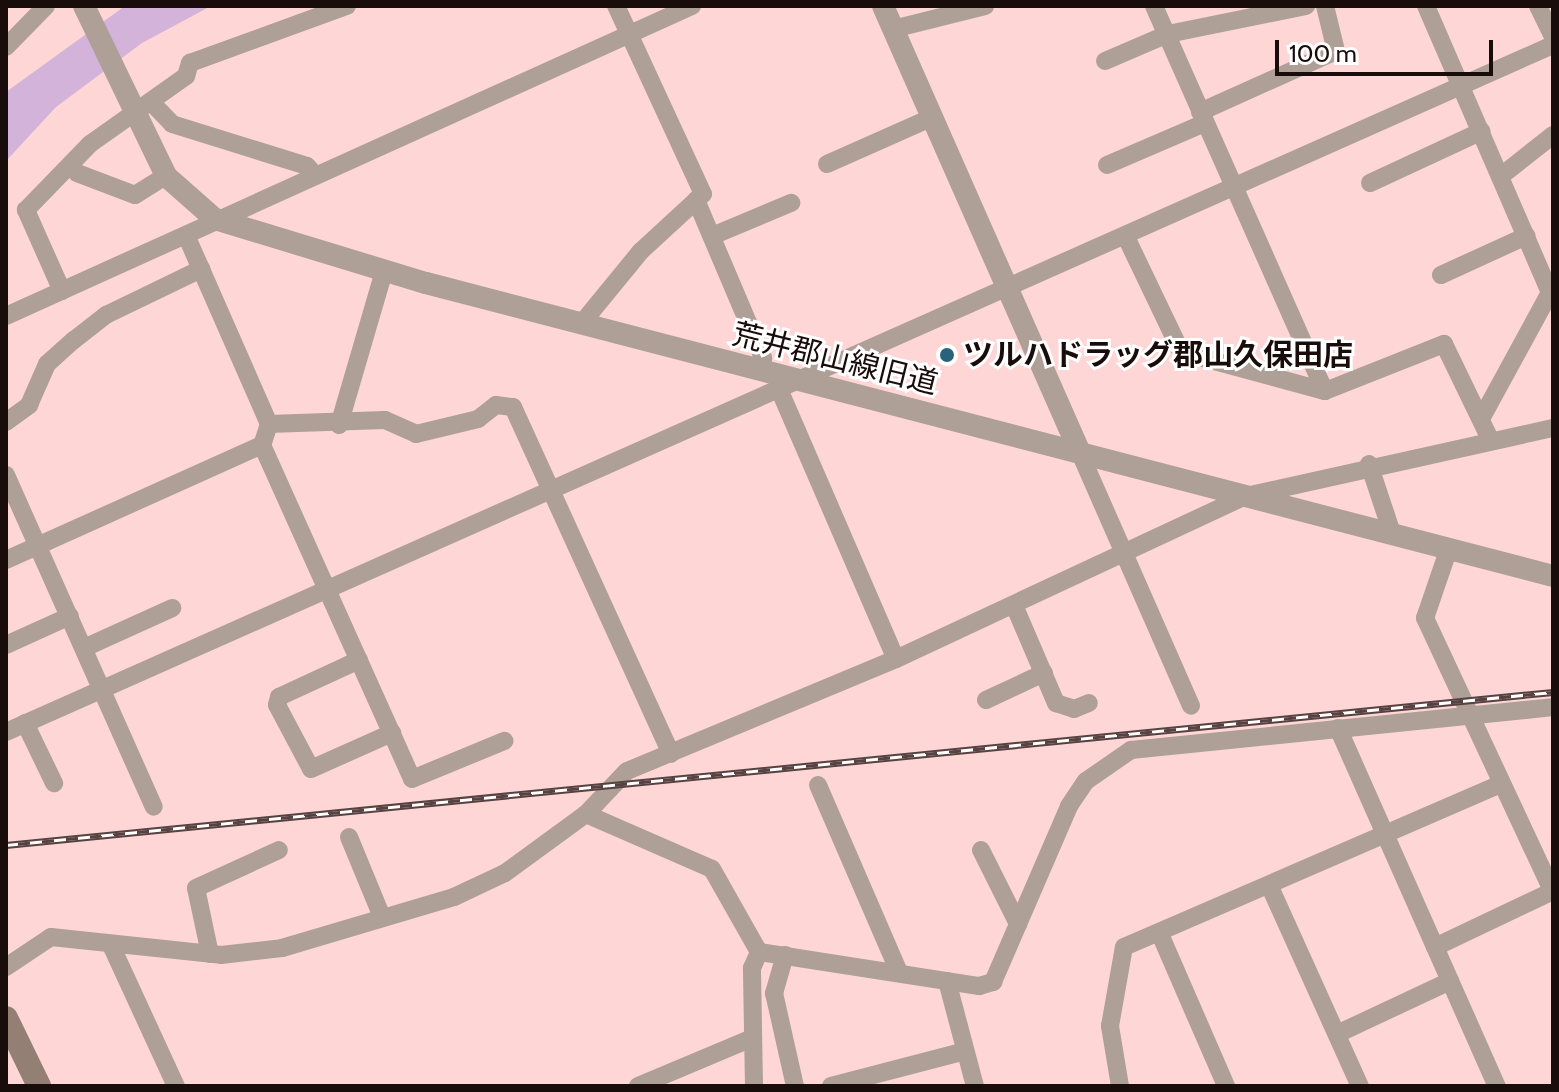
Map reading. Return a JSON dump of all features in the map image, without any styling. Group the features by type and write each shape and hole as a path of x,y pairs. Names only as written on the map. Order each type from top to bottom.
{"main road":[{"path":"6,1018 39,1086"},
{"path":"6,1043 26,1086"}],"street":[{"path":"6,47 46,6"},
{"path":"62,291 26,210 90,144 186,76 190,63 347,6"},
{"path":"582,323 641,251 703,194 616,6"},
{"path":"6,316 692,6"},
{"path":"883,6 1191,706"},
{"path":"893,29 985,6"},
{"path":"1154,6 1231,186 1325,391"},
{"path":"1105,61 1168,34 1306,6"},
{"path":"1107,165 1336,51 1325,6"},
{"path":"1426,6 1551,290 1481,419"},
{"path":"1538,6 1553,37"},
{"name":"荒井郡山線旧道","path":"86,9 119,85 142,108 166,176 215,219 384,271 758,370 788,385 1080,453 1553,576"},
{"path":"6,732 1553,45"},
{"path":"142,108 172,124 307,166 315,175"},
{"path":"827,164 931,118"},
{"path":"1370,183 1482,131"},
{"path":"1501,176 1553,135"},
{"path":"77,173 135,195 166,176"},
{"path":"696,200 763,358 758,370"},
{"path":"712,236 791,203"},
{"path":"186,235 269,424 262,445 325,591 417,781 504,741"},
{"path":"1441,275 1526,236"},
{"path":"1126,237 1181,352 1325,391 1444,344 1490,439"},
{"path":"6,422 29,405 47,364 74,340 106,315 201,269"},
{"path":"339,425 384,271"},
{"path":"788,385 896,659"},
{"path":"269,424 339,425 385,420 416,434 506,403 522,421 671,754"},
{"path":"6,967 51,937 210,954 282,948 382,917 505,873 586,814 618,777 896,659 1125,555 1246,496 1369,464 1553,428"},
{"path":"6,560 262,445"},
{"path":"1369,464 1392,533"},
{"path":"6,475 154,807"},
{"path":"1435,947 1553,892 1425,618 1449,548"},
{"path":"1014,605 1056,703 1074,709 1089,703"},
{"path":"84,648 172,608"},
{"path":"6,645 70,616"},
{"path":"359,660 279,697 277,705 311,769 392,733"},
{"path":"986,700 1044,673"},
{"path":"759,952 947,981 993,982 1069,806 1109,763 1131,750 1553,707"},
{"path":"25,723 54,783"},
{"path":"1338,728 1497,1086"},
{"path":"1120,1086 1110,1026 1118,960 1124,947 1270,887 1501,784"},
{"path":"818,785 899,972"},
{"path":"586,814 712,869 759,952 752,1038 754,1086"},
{"path":"349,837 382,917"},
{"path":"210,954 196,888 279,850"},
{"path":"981,850 1018,924"},
{"path":"1270,887 1360,1086"},
{"path":"1160,934 1219,1084"},
{"path":"111,945 176,1086"},
{"path":"785,955 774,993 795,1086"},
{"path":"947,981 975,1086"},
{"path":"1337,1034 1450,981"},
{"path":"638,1086 752,1038"},
{"path":"831,1086 965,1051"}],"shaded area":[{"path":"125,6 211,6 142,43 56,107 6,161 6,92"}],"railway":[{"path":"6,845 1553,692"}],"place":[{"name":"ツルハドラッグ郡山久保田店","path":"947,355"}]}
